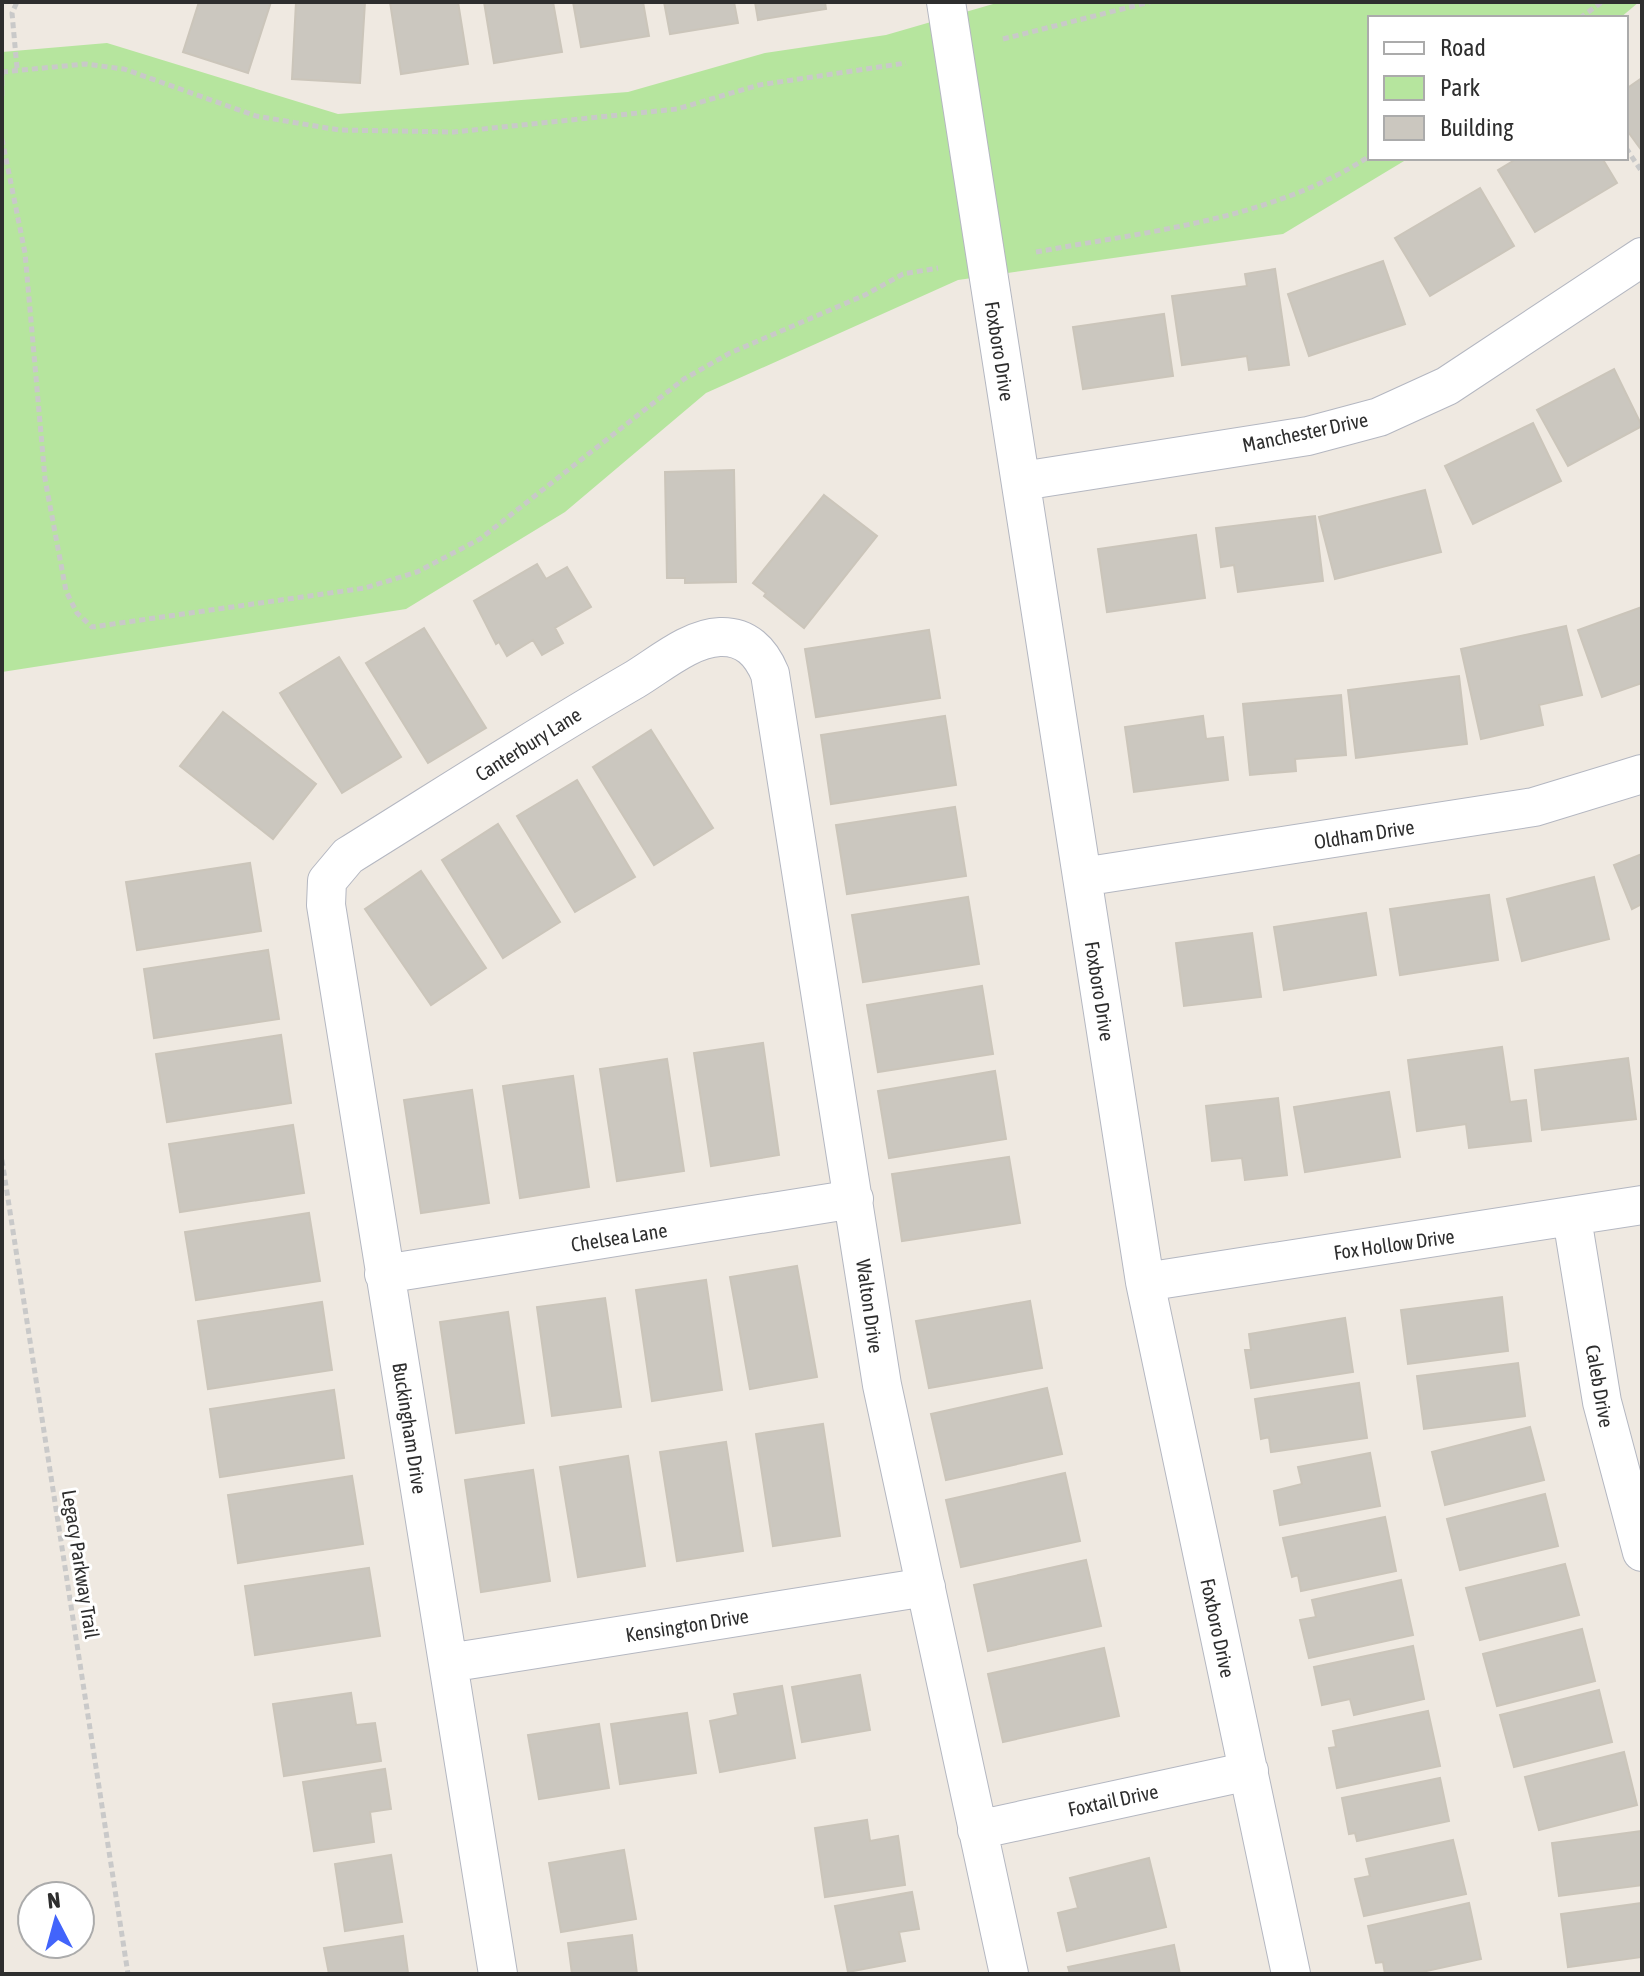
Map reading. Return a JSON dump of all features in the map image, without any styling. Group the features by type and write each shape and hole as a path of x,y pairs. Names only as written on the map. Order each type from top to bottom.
{"street":[{"name":"Foxboro Drive","path":"946,2 1145,1282 1291,1974"},
{"name":"Manchester Drive","path":"1022,481 1308,436 1379,417 1447,386 1642,257"},
{"name":"Canterbury Lane","path":"327,881 348,856 696,643 719,637 743,641"},
{"name":"Walton Drive","path":"743,641 764,661 773,688 882,1385 1009,1974"},
{"name":"Oldham Drive","path":"1082,877 1534,807 1642,774"},
{"name":"Buckingham Drive","path":"327,881 326,905 498,1974"},
{"name":"Chelsea Lane","path":"384,1274 854,1199"},
{"name":"Fox Hollow Drive","path":"1145,1282 1642,1205"},
{"name":"Caleb Drive","path":"1572,1218 1602,1402 1642,1552"},
{"name":"Kensington Drive","path":"448,1663 926,1587"},
{"name":"Foxtail Drive","path":"977,1830 1249,1771"}],"path":[{"path":"17,2 12,13 17,68"},
{"path":"1003,39 1150,2"},
{"path":"1583,16 1602,2"},
{"path":"2,96 2,72 17,68 85,64 124,69 256,116 339,130 454,132 677,109 759,85 906,63"},
{"path":"2,139 25,253 45,479 66,591 77,613 92,627 365,588 417,572 480,539 684,379 730,353 865,295 903,274 938,268"},
{"path":"1628,151 1642,172"},
{"path":"1036,252 1245,211 1281,201 1368,157"},
{"name":"Legacy Parkway Trail","path":"2,1160 128,1974"}],"green space":[{"path":"1000,2 1639,2 1622,16 1368,16 1368,160 1406,160 1283,234 958,280 706,393 565,512 406,609 2,672 2,52 107,43 338,114 628,92 765,53 886,35"}],"building":[{"path":"199,2 271,2 248,73 183,52"},
{"path":"296,2 365,2 360,83 292,79"},
{"path":"390,2 458,2 468,64 401,74"},
{"path":"484,2 553,2 562,52 494,63"},
{"path":"573,2 643,2 649,36 581,47"},
{"path":"664,2 734,2 738,23 670,34"},
{"path":"755,2 825,2 826,9 758,20"},
{"path":"1642,78 1642,151 1628,132 1628,88"},
{"path":"1515,160 1603,160 1617,183 1535,232 1498,170"},
{"path":"1480,188 1514,246 1430,296 1395,238"},
{"path":"1383,261 1405,324 1309,356 1288,294"},
{"path":"1275,269 1289,365 1249,370 1247,356 1182,365 1172,296 1247,286 1245,274"},
{"path":"1164,314 1173,376 1083,389 1073,327"},
{"path":"1614,369 1642,426 1568,466 1537,410"},
{"path":"1533,423 1561,481 1473,524 1445,466"},
{"path":"734,470 736,582 685,583 685,578 667,578 665,472"},
{"path":"1425,490 1441,552 1335,579 1319,517"},
{"path":"824,495 877,536 804,628 764,596 766,593 753,583"},
{"path":"1315,516 1323,581 1238,592 1234,565 1221,567 1216,528"},
{"path":"1196,535 1205,598 1107,612 1098,549"},
{"path":"537,564 546,579 567,567 591,607 555,628 563,643 542,655 533,640 507,656 499,642 496,644 474,601"},
{"path":"1642,607 1642,683 1602,697 1578,630"},
{"path":"1566,626 1582,695 1539,705 1543,725 1481,739 1461,649"},
{"path":"424,628 486,728 428,763 366,663"},
{"path":"929,630 940,698 816,717 805,649"},
{"path":"339,657 401,757 342,793 280,693"},
{"path":"1459,676 1467,744 1356,758 1348,690"},
{"path":"1341,695 1346,755 1295,759 1296,771 1250,775 1243,704"},
{"path":"223,712 316,784 273,839 180,766"},
{"path":"945,716 956,785 831,804 821,735"},
{"path":"1203,716 1206,739 1223,737 1228,780 1134,792 1125,727"},
{"path":"651,730 713,828 654,865 593,767"},
{"path":"577,780 635,877 575,912 517,816"},
{"path":"955,807 966,876 847,894 836,825"},
{"path":"498,824 560,922 503,958 442,860"},
{"path":"1642,854 1642,904 1632,909 1614,865"},
{"path":"250,863 261,931 137,950 126,882"},
{"path":"421,871 486,968 431,1005 365,909"},
{"path":"1594,877 1609,939 1522,961 1507,899"},
{"path":"1489,895 1498,960 1400,975 1390,909"},
{"path":"968,897 979,964 863,982 852,915"},
{"path":"1366,913 1376,975 1284,990 1274,927"},
{"path":"1252,933 1261,997 1184,1006 1176,943"},
{"path":"268,950 279,1019 154,1038 144,969"},
{"path":"982,986 993,1054 878,1072 867,1005"},
{"path":"281,1035 291,1103 167,1122 156,1054"},
{"path":"763,1043 779,1155 711,1166 694,1053"},
{"path":"1502,1047 1510,1102 1526,1100 1531,1141 1469,1148 1466,1124 1417,1131 1408,1060"},
{"path":"1628,1058 1636,1119 1542,1130 1535,1070"},
{"path":"667,1059 684,1171 617,1181 600,1069"},
{"path":"995,1071 1006,1139 889,1158 878,1091"},
{"path":"573,1076 589,1187 520,1198 503,1086"},
{"path":"472,1090 489,1203 421,1213 404,1100"},
{"path":"1389,1092 1400,1157 1305,1172 1294,1107"},
{"path":"1278,1098 1287,1175 1245,1180 1242,1158 1212,1161 1206,1106"},
{"path":"293,1125 304,1193 180,1212 169,1144"},
{"path":"1009,1157 1020,1223 902,1241 892,1174"},
{"path":"309,1213 320,1281 196,1300 185,1232"},
{"path":"797,1266 817,1377 750,1389 730,1277"},
{"path":"706,1280 722,1390 652,1401 636,1290"},
{"path":"1502,1297 1508,1351 1408,1364 1401,1310"},
{"path":"605,1298 621,1407 552,1416 537,1307"},
{"path":"1030,1301 1042,1368 929,1388 916,1321"},
{"path":"322,1302 332,1370 208,1389 198,1321"},
{"path":"508,1312 524,1423 456,1433 440,1322"},
{"path":"1345,1318 1353,1372 1251,1388 1245,1350 1251,1350 1249,1334"},
{"path":"1518,1363 1525,1416 1424,1429 1417,1376"},
{"path":"1359,1383 1367,1438 1271,1452 1269,1437 1261,1439 1255,1399"},
{"path":"1047,1388 1062,1454 946,1480 931,1414"},
{"path":"334,1390 344,1458 220,1477 210,1409"},
{"path":"823,1424 840,1536 773,1546 756,1434"},
{"path":"1530,1427 1544,1480 1445,1505 1432,1452"},
{"path":"726,1442 743,1551 677,1561 660,1452"},
{"path":"1370,1453 1380,1506 1280,1525 1274,1491 1302,1484 1298,1467"},
{"path":"628,1456 645,1566 578,1577 560,1467"},
{"path":"533,1470 550,1581 481,1592 465,1480"},
{"path":"1065,1473 1080,1541 961,1567 946,1500"},
{"path":"352,1476 363,1544 238,1563 228,1495"},
{"path":"1545,1494 1558,1546 1460,1570 1447,1519"},
{"path":"1385,1517 1396,1571 1301,1591 1298,1575 1292,1577 1283,1538"},
{"path":"1086,1560 1101,1626 988,1651 974,1585"},
{"path":"1565,1564 1579,1615 1480,1640 1466,1588"},
{"path":"369,1568 380,1636 255,1655 245,1586"},
{"path":"1401,1580 1413,1635 1309,1658 1300,1620 1316,1617 1312,1600"},
{"path":"1582,1629 1595,1681 1497,1706 1483,1654"},
{"path":"1413,1646 1424,1699 1354,1715 1350,1699 1322,1705 1314,1667"},
{"path":"1104,1648 1119,1716 1003,1742 988,1674"},
{"path":"860,1675 870,1730 802,1742 792,1687"},
{"path":"782,1686 795,1758 720,1772 710,1721 738,1715 734,1694"},
{"path":"1599,1690 1612,1742 1514,1767 1500,1715"},
{"path":"351,1693 356,1725 375,1723 381,1761 284,1776 273,1704"},
{"path":"1428,1711 1440,1766 1337,1788 1329,1748 1336,1747 1333,1731"},
{"path":"687,1713 696,1773 620,1784 611,1724"},
{"path":"599,1724 609,1788 539,1799 528,1735"},
{"path":"1624,1752 1637,1805 1539,1830 1525,1777"},
{"path":"385,1769 391,1809 370,1812 374,1842 314,1851 303,1782"},
{"path":"1440,1778 1449,1821 1357,1841 1355,1833 1349,1834 1342,1798"},
{"path":"867,1820 870,1841 898,1836 905,1885 825,1897 815,1828"},
{"path":"1642,1831 1642,1885 1559,1896 1552,1843"},
{"path":"1453,1840 1466,1894 1364,1916 1355,1879 1370,1876 1366,1859"},
{"path":"624,1850 636,1919 561,1932 549,1863"},
{"path":"391,1855 402,1922 345,1931 335,1864"},
{"path":"1149,1858 1166,1927 1067,1951 1058,1913 1078,1908 1070,1878"},
{"path":"912,1892 919,1929 899,1932 905,1961 848,1972 835,1906"},
{"path":"1469,1903 1481,1959 1413,1974 1385,1974 1383,1962 1376,1963 1368,1926"},
{"path":"1642,1903 1642,1957 1568,1967 1561,1914"},
{"path":"632,1935 637,1974 572,1974 568,1943"},
{"path":"403,1936 408,1973 329,1974 324,1948"},
{"path":"1174,1945 1180,1974 1070,1974 1068,1967"}]}
